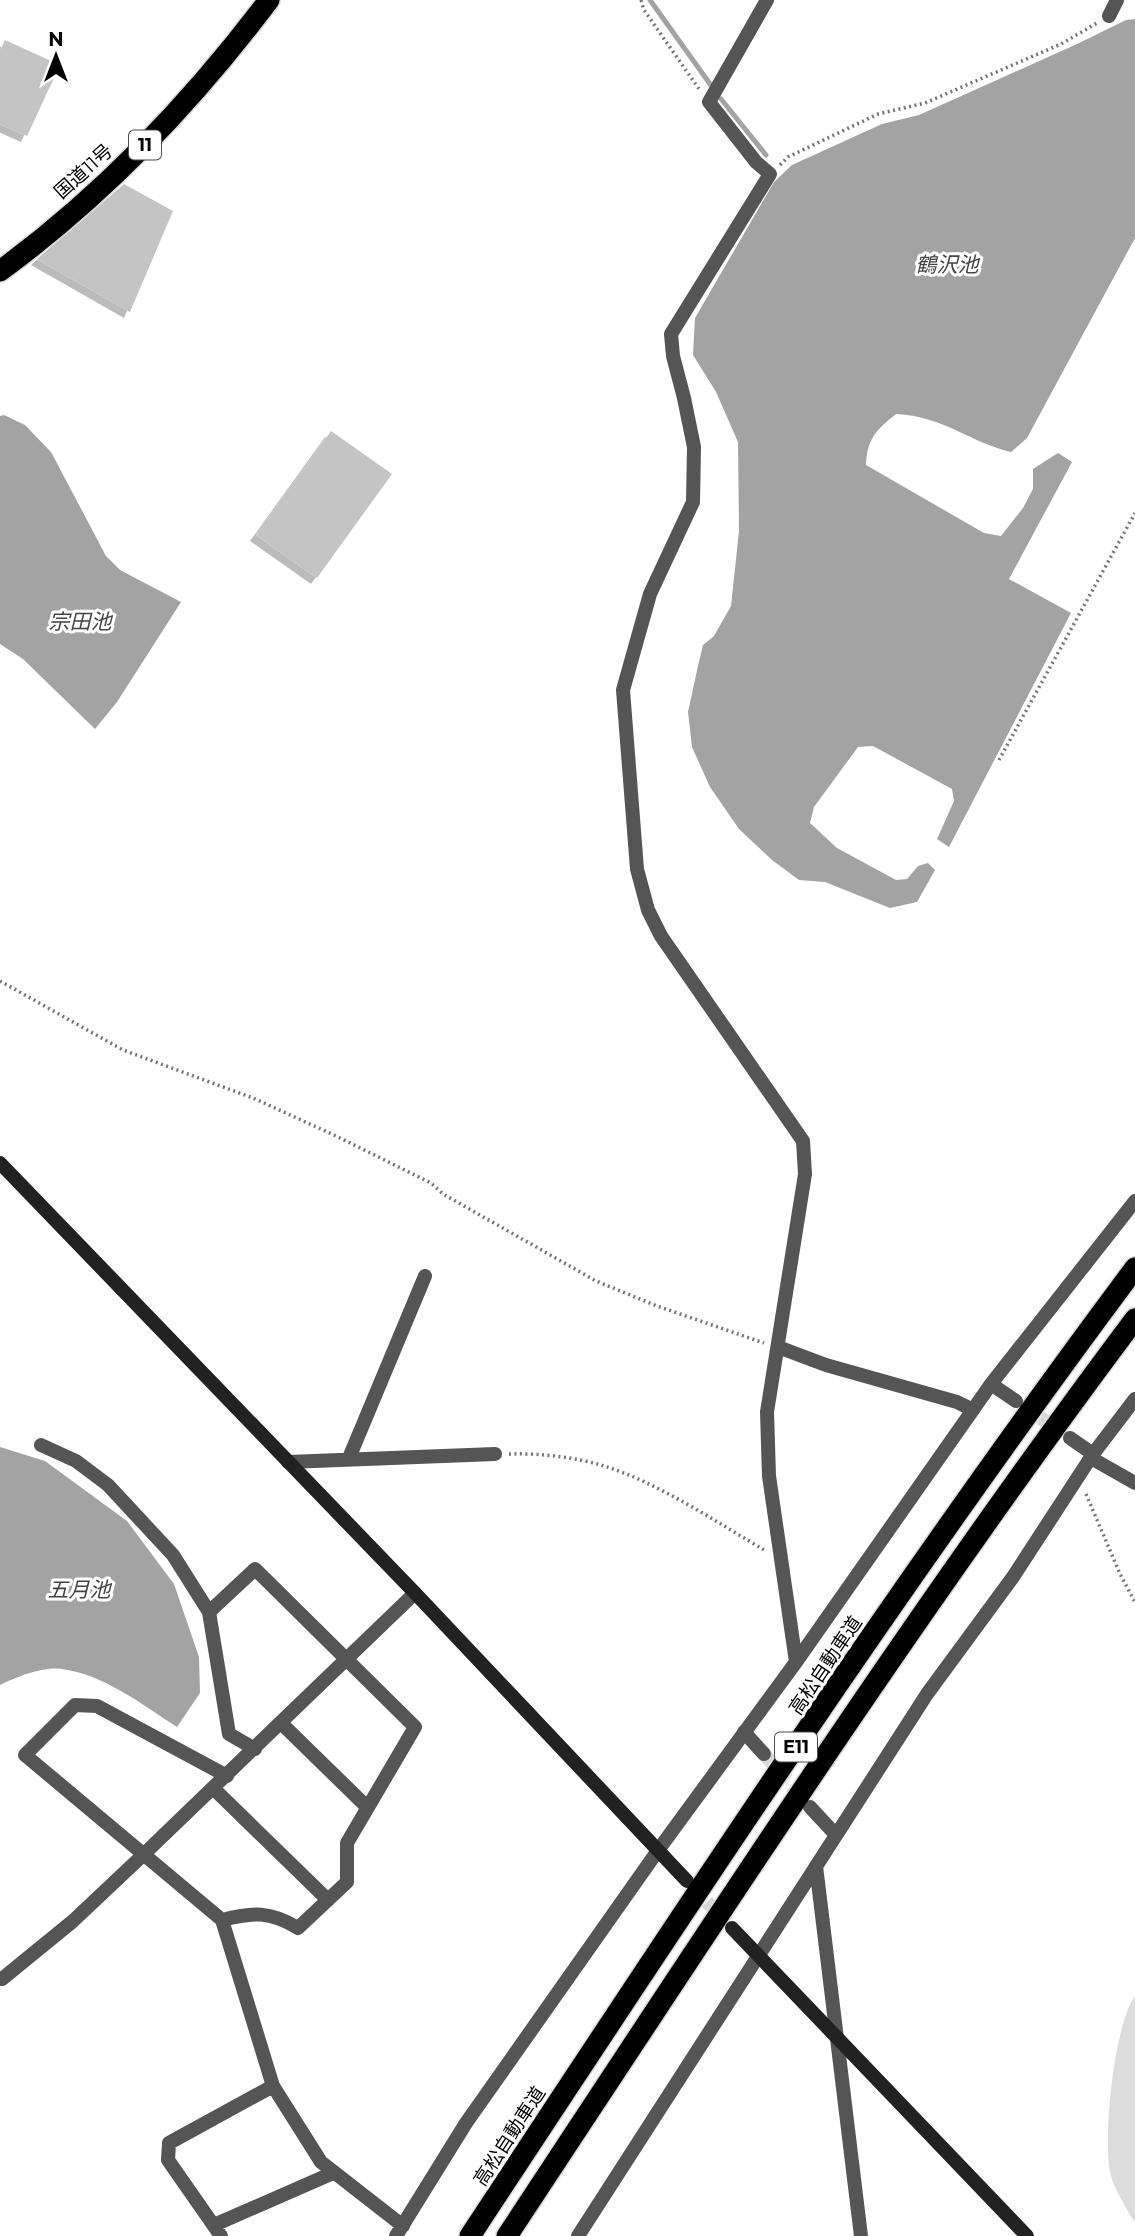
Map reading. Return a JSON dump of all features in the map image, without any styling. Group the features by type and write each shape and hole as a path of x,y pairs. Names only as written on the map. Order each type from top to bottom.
{"highway":[{"name":"国道11号","path":"0,271 71,214 130,160 209,75 270,0"},
{"name":"高松自動車道","path":"470,2236 616,2014 920,1565 1073,1350 1135,1268"},
{"name":"E11","path":"507,2236 769,1838 938,1591 1135,1319"}],"street":[{"path":"767,0 709,102 756,162 769,174 671,334 673,356 694,447 692,502 650,594 623,690 638,869 648,911 661,936 803,1141 805,1174 767,1412 769,1476 796,1661"},
{"path":"1109,16 1117,0"},
{"path":"0,1163 415,1593 687,1881"},
{"path":"227,1776 97,1706 75,1705 24,1755 222,1920 273,2086 321,2162 400,2231 466,2123 972,1410 1135,1201"},
{"path":"349,1458 425,1276"},
{"path":"778,1348 957,1402 972,1410"},
{"path":"991,1384 1016,1401"},
{"path":"578,2236 927,1695 1013,1577 1092,1456 1135,1399"},
{"path":"1070,1438 1092,1456 1135,1483"},
{"path":"40,1445 76,1461 108,1485 173,1555 209,1612 229,1734 254,1749"},
{"path":"288,1462 495,1454"},
{"path":"209,1612 255,1569 415,1727 347,1843 347,1882 298,1928 282,1919 254,1914 222,1920"},
{"path":"2,1979 73,1921 144,1856 415,1593"},
{"path":"281,1723 368,1807"},
{"path":"744,1732 764,1754"},
{"path":"214,1789 328,1900"},
{"path":"810,1807 836,1835"},
{"path":"816,1866 861,2236"},
{"path":"732,1928 1027,2236"},
{"path":"273,2086 169,2143 168,2160 218,2231 333,2173"}],"path":[{"path":"641,0 644,10 709,102"},
{"path":"769,174 788,157 878,114 925,103 1061,44 1109,16"},
{"path":"999,760 1135,513"},
{"path":"0,981 123,1050 253,1098 346,1140 431,1183 443,1194 596,1281 657,1306 778,1348"},
{"path":"495,1454 563,1457 604,1466 653,1487 779,1559"},
{"path":"1075,1481 1088,1496 1120,1574 1135,1602"}],"shaded area":[{"path":"1135,1996 1135,2221 1111,2178 1108,2133 1116,2055 1121,2031"}],"water":[{"name":"鶴沢池","path":"1135,19 1135,238 1027,438 1011,452 928,419 896,414 874,436 868,448 866,465 984,533 1001,536 1023,508 1033,489 1033,469 1058,453 1072,462 1009,579 1071,613 949,847 937,839 954,801 952,789 873,746 858,747 814,807 810,823 837,848 896,880 907,879 918,866 928,863 935,870 917,902 890,908 825,882 799,880 772,860 739,829 710,787 692,747 688,712 698,666 703,645 714,636 731,606 739,531 738,442 716,392 693,355 695,318 774,182 792,165 882,124 919,115 1126,20"},
{"name":"宗田池","path":"4,415 25,425 51,452 106,556 120,570 181,602 117,702 95,729 23,659 0,644 0,416"},
{"name":"五月池","path":"0,1447 45,1461 127,1521 174,1584 199,1657 200,1693 177,1727 108,1684 78,1672 47,1669 0,1685"}],"building":[{"path":"5,40 60,65 27,136 0,124 0,51"},
{"path":"124,184 173,211 130,312 37,259"},
{"path":"331,431 392,474 317,578 256,535"}],"waterway":[{"path":"650,0 710,84"},
{"path":"721,99 766,155"}],"tunnel":[{"path":"1023,1406 1061,1432"},
{"path":"764,1754 805,1800"},
{"path":"692,1887 725,1920"}]}
